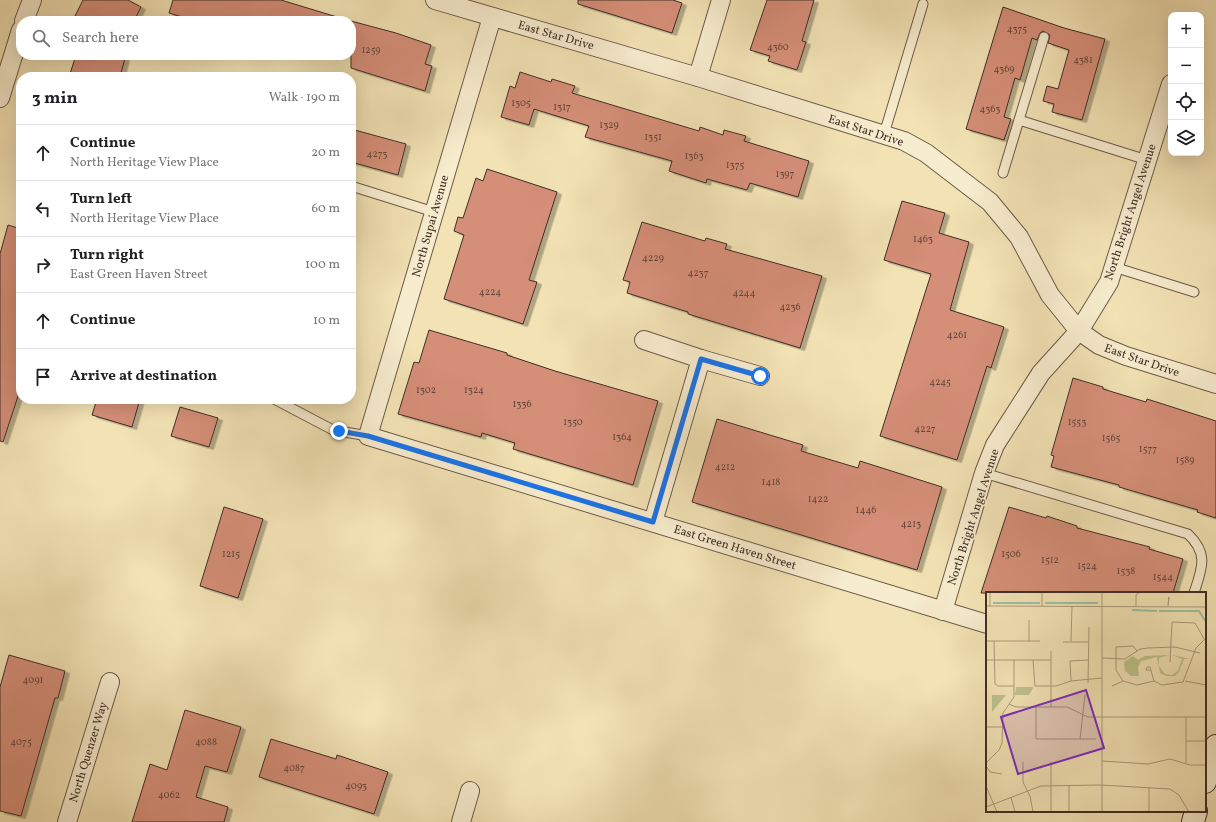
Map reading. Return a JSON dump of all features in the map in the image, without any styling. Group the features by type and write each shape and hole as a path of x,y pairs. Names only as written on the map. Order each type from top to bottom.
{"main road":[{"path":"1206,779 1216,746"},
{"path":"1193,822 1196,812"}],"street":[{"path":"26,16 32,0"},
{"name":"East Star Drive","path":"435,0 698,77 904,141 926,153 990,202 1018,237 1050,295 1080,331 1099,345 1126,356 1216,384"},
{"path":"698,77 721,0"},
{"name":"North Supai Avenue","path":"368,436 492,17"},
{"path":"0,98 16,46"},
{"name":"North Bright Angel Avenue","path":"943,611 984,472 995,445 1041,373 1080,331 1109,282 1168,94"},
{"path":"644,340 701,359 760,376"},
{"path":"653,522 701,359"},
{"name":"East Green Haven Street","path":"368,436 986,624"},
{"name":"North Quenzer Way","path":"67,822 110,682"},
{"path":"461,822 470,791"}],"lane":[{"path":"884,134 923,4"},
{"path":"1003,173 1044,37"},
{"path":"1019,120 1148,160"},
{"path":"356,188 434,212"},
{"path":"1114,267 1194,292"},
{"path":"284,404 333,430 368,436"},
{"path":"984,472 1188,534 1199,546 1202,554 1201,572 1194,592"}],"building":[{"path":"83,0 128,0 141,7 136,16 75,16"},
{"path":"173,0 281,0 334,16 179,16 169,13"},
{"path":"578,0 673,0 682,3 672,33 578,4"},
{"path":"767,0 814,0 802,41 806,42 797,70 768,61 770,56 750,50"},
{"path":"1003,7 1064,28 1105,39 1082,120 1052,112 1054,104 1043,101 1047,86 1058,89 1069,50 1048,43 1050,35 1043,31 1040,33 1037,40 1032,38 1020,80 1015,78 1004,117 1011,119 1004,140 966,129"},
{"path":"356,22 396,33 431,45 425,64 432,66 425,91 351,68 351,60 356,60"},
{"path":"74,60 124,60 121,72 71,72"},
{"path":"520,72 551,82 552,79 575,86 572,93 699,131 700,127 723,135 724,130 746,136 744,141 809,161 798,197 750,183 747,190 707,179 706,183 669,171 672,161 585,137 589,126 534,109 529,125 501,117 510,86 515,88"},
{"path":"356,130 406,144 398,175 356,163"},
{"path":"487,169 557,192 529,280 537,282 523,324 444,299 464,235 454,231 458,217 463,218 476,178 483,181"},
{"path":"902,201 945,213 939,233 969,242 950,310 1004,327 991,368 987,366 957,460 880,436 931,274 884,260"},
{"path":"642,222 705,241 706,238 727,244 725,249 822,276 800,348 688,314 688,312 627,293 630,282 623,280"},
{"path":"8,225 16,227 16,402 3,442 0,441 0,254"},
{"path":"429,330 507,353 507,355 555,371 658,401 633,485 513,449 515,443 482,433 481,437 398,414 414,362 419,363"},
{"path":"1073,378 1146,402 1147,399 1216,421 1216,518 1197,512 1198,510 1119,487 1119,485 1051,467 1054,456 1051,455"},
{"path":"95,404 139,404 132,427 92,415"},
{"path":"180,407 218,418 209,447 171,436"},
{"path":"717,419 803,445 801,451 858,468 860,461 942,487 917,570 692,502"},
{"path":"224,507 263,519 238,598 200,586"},
{"path":"1009,507 1046,518 1047,516 1077,526 1077,528 1150,547 1149,549 1183,559 1173,592 981,593"},
{"path":"9,655 65,671 58,698 55,698 21,816 0,811 0,687"},
{"path":"185,710 241,727 227,772 205,766 196,797 228,807 224,822 132,822 150,764 167,770"},
{"path":"271,739 336,759 337,755 388,772 374,814 259,777"}],"route":[{"path":"339,431 368,436 653,522 701,359 760,376"}]}
